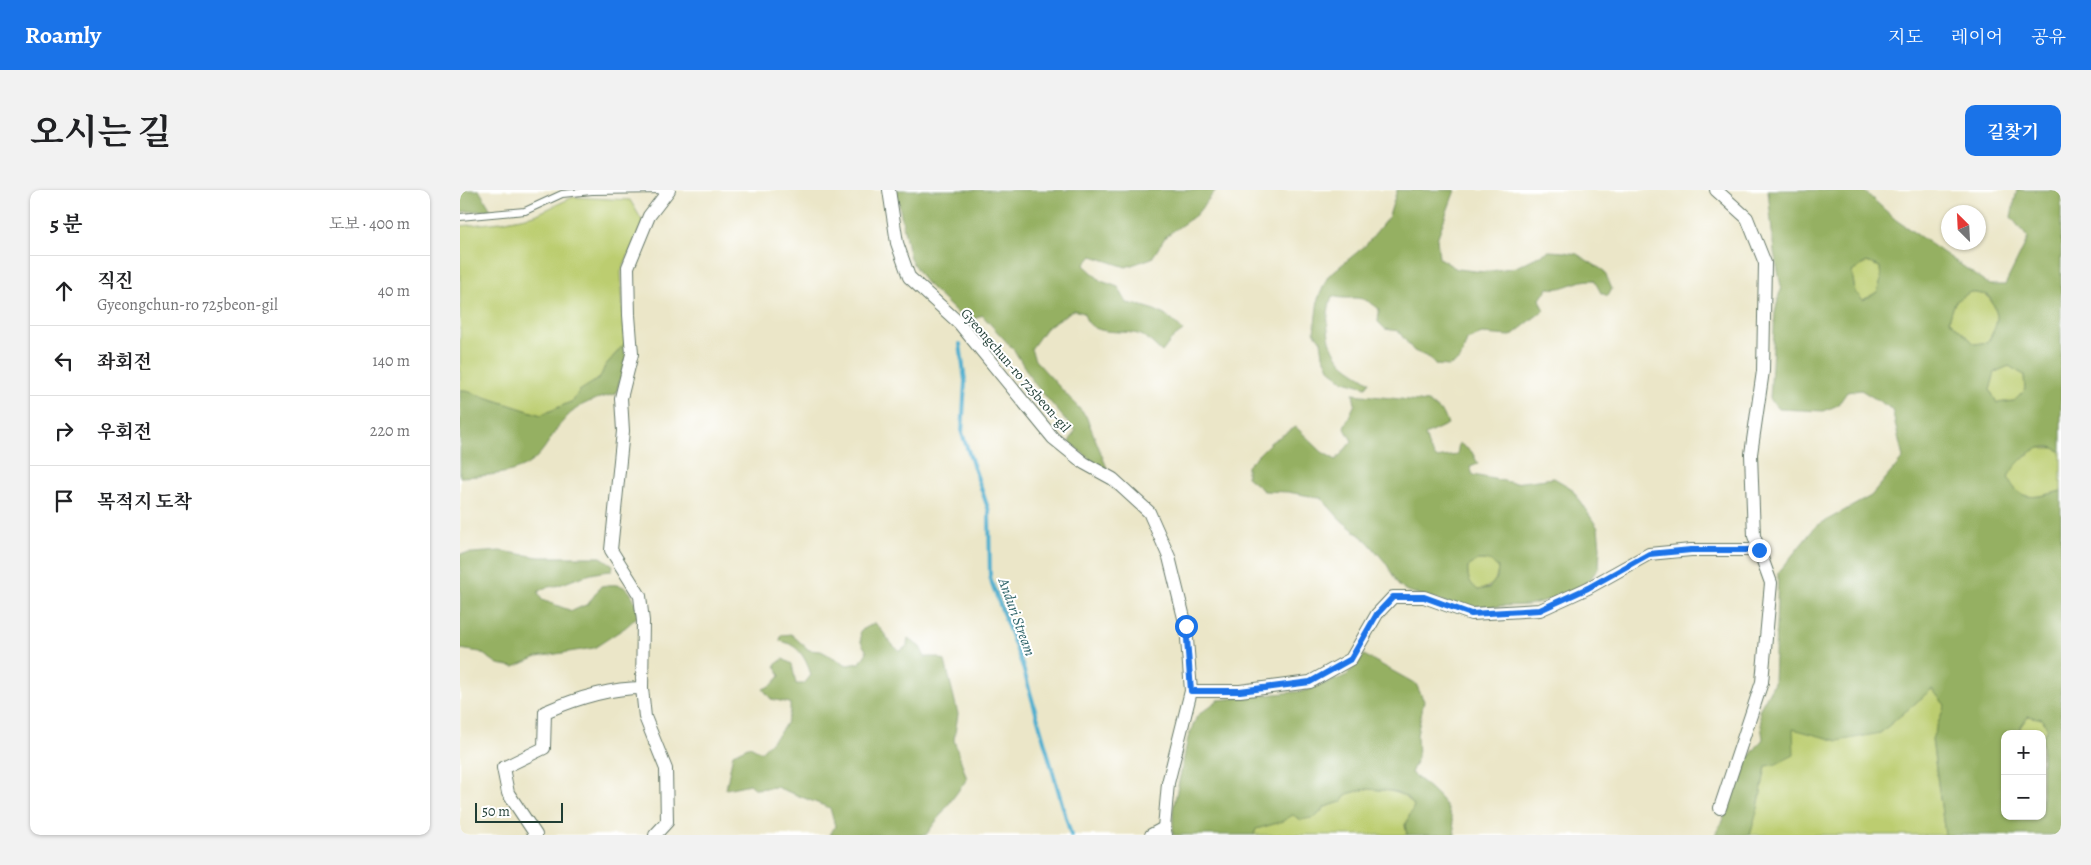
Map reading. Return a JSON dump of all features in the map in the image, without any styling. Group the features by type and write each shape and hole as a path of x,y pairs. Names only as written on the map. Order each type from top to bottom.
{"street":[{"path":"654,835 667,822 666,769 645,717 642,688 643,621 640,596 611,550 623,431 621,398 632,354 628,267 649,216 669,190"},
{"name":"Gyeongchun-ro 725beon-gil","path":"889,190 897,243 909,277 959,323 1052,438 1084,463 1114,479 1150,512 1169,557 1186,626 1191,691 1168,783 1165,832"},
{"path":"1716,190 1746,218 1766,263 1763,371 1751,454 1754,536 1771,583 1762,682 1720,808"},
{"path":"1191,691 1240,691 1310,682 1351,659 1377,614 1393,597 1424,597 1471,614 1540,610 1588,588 1649,554 1691,550 1759,550"},
{"path":"536,835 508,793 503,768 544,748 545,712 568,702 628,688 642,688"},
{"path":"1151,835 1165,832"}],"lane":[{"path":"460,217 525,211 562,194 592,191 669,190"}],"green space":[{"path":"460,190 479,190 491,210 460,212"},
{"path":"896,190 1216,190 1196,215 1166,236 1152,258 1126,267 1092,256 1084,265 1101,281 1118,287 1127,303 1158,311 1183,331 1172,339 1162,352 1141,335 1099,330 1087,321 1084,313 1073,310 1046,328 1031,349 1035,360 1086,416 1107,468 1098,466 1069,442 1075,431 1034,383 1014,350 982,315 968,323 925,282 910,259"},
{"path":"1397,190 1455,190 1437,239 1439,258 1457,269 1485,272 1516,267 1549,251 1564,252 1577,254 1604,271 1612,289 1608,296 1601,293 1594,280 1581,281 1560,288 1548,288 1540,299 1544,310 1511,336 1482,334 1467,340 1460,360 1449,366 1436,365 1430,358 1414,351 1398,331 1385,329 1378,322 1379,309 1366,300 1332,296 1329,306 1328,326 1332,346 1342,362 1370,382 1366,387 1344,381 1330,370 1323,355 1321,341 1314,332 1318,299 1328,276 1366,245 1389,216"},
{"path":"1768,190 1863,190 1896,220 1990,285 2005,285 2028,238 2011,217 2017,190 2061,190 2061,452 2054,448 2046,447 2030,452 2017,464 2008,477 2012,486 2024,495 2037,496 2061,491 2061,835 1945,835 1932,739 1945,705 1932,689 1880,733 1838,741 1793,729 1794,755 1774,765 1766,766 1758,808 1750,835 1715,835 1724,817 1736,773 1763,739 1759,710 1774,683 1778,573 1816,526 1871,496 1903,458 1892,409 1861,390 1847,392 1838,405 1824,411 1779,409 1770,399 1775,313 1781,286 1774,252","holes":["1866,262 1880,267 1881,280 1877,292 1863,300 1855,292 1852,272","1970,292 1988,295 1997,313 1996,323 1988,342 1975,344 1949,320 1955,302","2009,366 2024,375 2025,390 2014,401 1997,403 1990,390 1995,372"]},
{"path":"573,197 630,200 643,222 621,272 625,343 605,366 600,378 580,391 573,401 541,415 460,389 460,226 501,222 535,215"},
{"path":"1867,262 1880,267 1881,280 1877,292 1863,300 1855,292 1852,272"},
{"path":"1970,292 1987,295 1997,313 1995,328 1988,342 1975,344 1949,320 1955,302"},
{"path":"625,343 630,347 616,394 589,402 570,413 544,449 521,468 504,473 460,477 460,389 541,415 573,401 579,391 600,378 605,366"},
{"path":"2009,366 2024,375 2025,390 2014,401 1997,403 1990,390 1995,372"},
{"path":"1353,394 1428,402 1443,413 1448,424 1425,435 1429,448 1436,458 1457,455 1459,443 1472,452 1478,464 1470,467 1473,475 1514,483 1554,478 1571,488 1598,528 1600,547 1599,567 1589,581 1559,597 1528,605 1499,606 1476,611 1407,591 1399,586 1386,563 1368,542 1341,520 1321,498 1288,492 1264,491 1247,477 1247,466 1271,442 1296,427 1322,452 1336,460 1352,441 1344,427 1355,404","holes":["1478,560 1488,560 1498,567 1497,578 1489,588 1478,590 1469,580 1468,567"]},
{"path":"2037,448 2057,448 2061,452 2061,491 2030,496 2023,495 2012,486 2008,477 2014,465"},
{"path":"500,551 539,557 601,557 613,565 612,571 591,574 544,588 538,592 542,600 572,611 588,604 601,586 617,585 628,590 631,594 639,615 626,627 594,648 537,657 514,667 498,664 480,652 460,649 460,554"},
{"path":"1478,560 1489,560 1498,567 1493,583 1478,590 1472,585 1468,577 1468,567"},
{"path":"875,623 900,651 907,646 908,638 920,647 925,657 937,657 945,661 958,714 954,740 967,779 926,835 830,835 835,826 830,808 776,787 756,789 750,784 726,789 733,754 750,746 761,752 782,730 788,718 790,703 771,699 763,689 772,685 780,676 775,665 783,659 792,664 796,684 804,684 811,675 807,663 800,653 792,645 780,641 781,635 791,634 809,650 821,651 847,665 860,663 867,652 861,642 860,631"},
{"path":"1364,655 1416,684 1424,701 1417,735 1418,757 1411,773 1435,793 1446,806 1455,835 1407,835 1405,825 1414,806 1408,798 1392,791 1366,789 1347,794 1341,802 1325,807 1316,817 1301,820 1293,815 1281,822 1256,829 1254,835 1173,835 1173,810 1188,738 1197,716 1218,700 1304,691 1346,676"},
{"path":"1932,689 1945,705 1932,740 1945,835 1750,835 1758,808 1766,766 1793,729 1880,733"},
{"path":"2028,716 2042,718 2048,729 2046,732 2046,730 2020,730 2020,727"},
{"path":"1366,789 1393,792 1410,801 1414,806 1405,825 1407,835 1254,835 1256,829 1281,822 1293,814 1316,817 1325,807 1341,802 1347,794"}],"waterway":[{"name":"Anduri Stream","path":"960,344 965,381 962,433 989,511 990,578 1022,664 1071,835"}],"route":[{"path":"1186,626 1191,691 1240,691 1310,682 1351,659 1377,614 1393,597 1424,597 1471,614 1540,610 1588,588 1649,554 1691,550 1759,550"}]}
